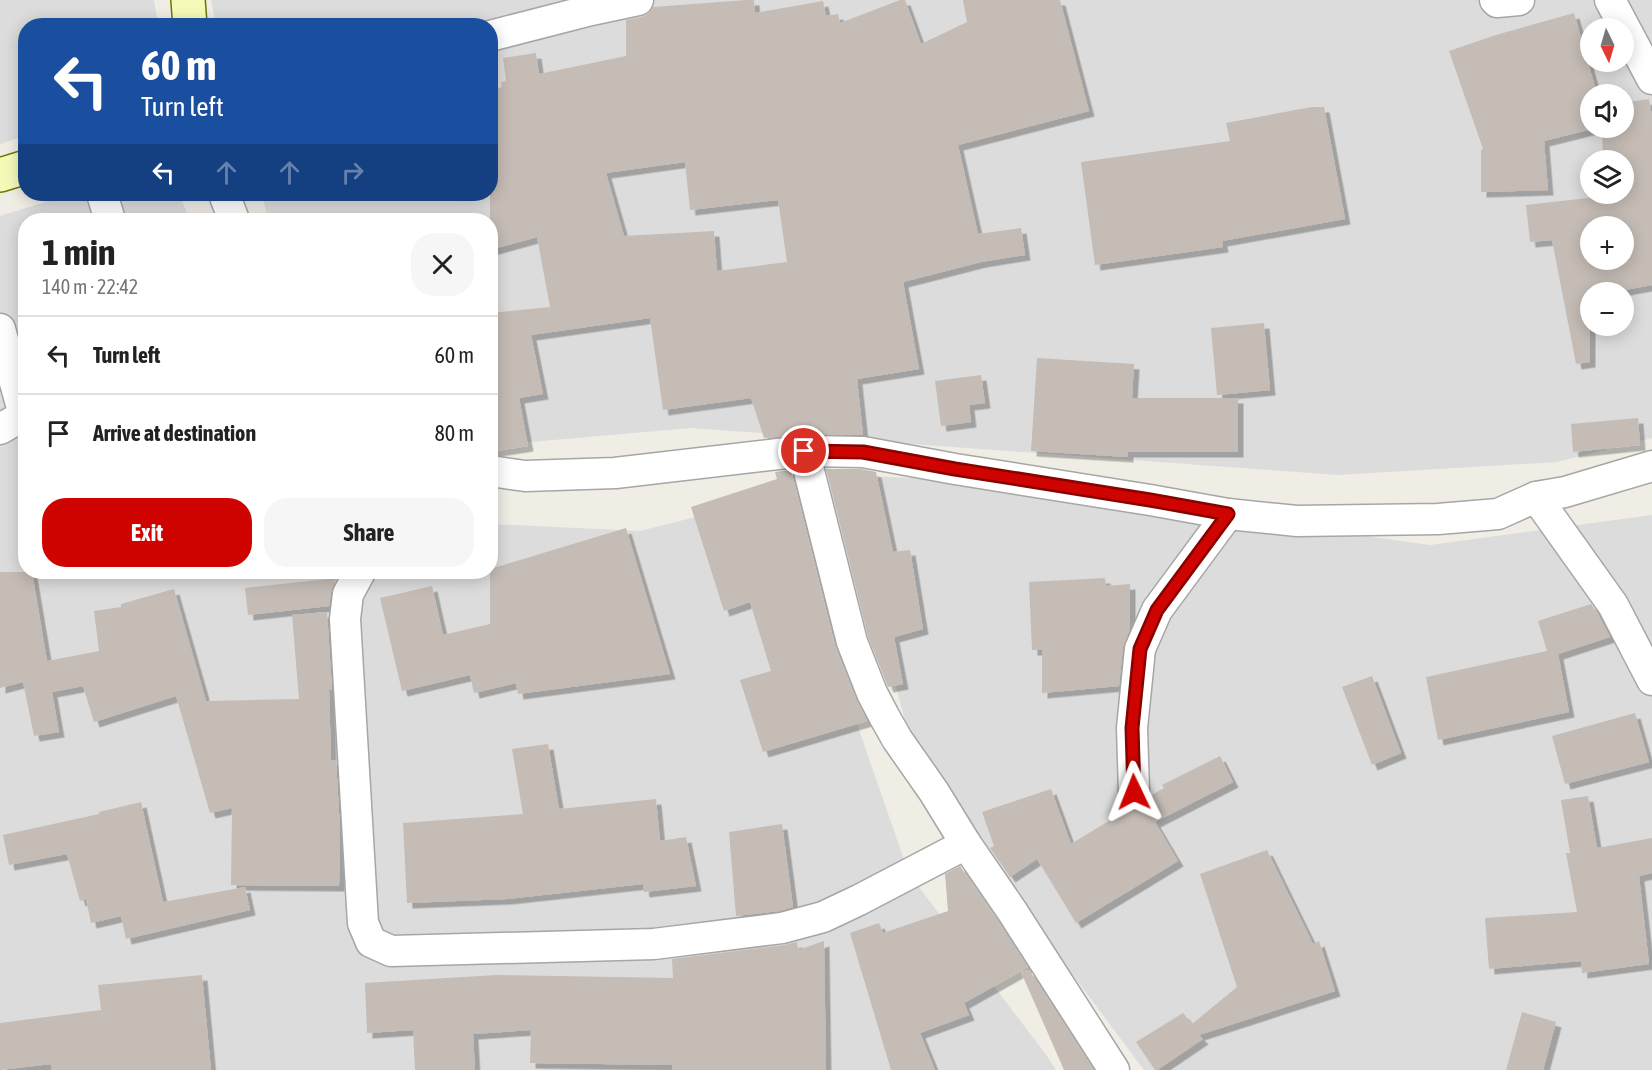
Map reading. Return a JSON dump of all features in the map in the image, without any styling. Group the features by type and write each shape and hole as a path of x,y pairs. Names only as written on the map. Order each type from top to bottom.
{"street":[{"path":"188,0 189,18"},
{"path":"498,34 638,0"},
{"path":"1495,0 1497,2 1519,0"},
{"path":"1610,0 1652,79"},
{"path":"0,175 18,169"},
{"path":"0,329 17,419"},
{"path":"804,451 852,642 872,693 897,739 934,792 1114,1070"},
{"path":"498,472 525,476 615,473 804,451 863,452 1228,514 1297,521 1438,519 1498,514 1536,497 1565,492 1652,466"},
{"path":"1536,497 1613,605 1652,680"},
{"path":"1134,792 1132,728 1140,649 1157,610 1228,514"},
{"path":"356,579 348,594 345,619 363,923 371,942 391,951 654,944 782,928 824,916 966,844"}],"shaded area":[{"path":"0,0 154,0 157,18 18,18 18,138 0,144"},
{"path":"211,0 1652,0 1652,438 1557,462 1338,475 691,428 507,444 498,439 498,213 266,213 264,201 498,201 498,18 215,18"},
{"path":"48,201 182,201 187,213 18,213 18,579 498,579 498,524 640,531 778,496 909,874 1056,1070 0,1070 0,216"},
{"path":"838,475 966,480 1430,545 1652,515 1652,1070 1144,1070 918,768"}],"building":[{"path":"754,0 755,13 823,1 826,16 838,14 840,23 905,0 921,44 967,22 963,0 1060,0 1089,111 958,145 978,234 1021,228 1025,255 981,262 903,282 919,369 857,379 863,435 804,434 764,438 751,398 663,410 650,318 531,335 543,394 519,398 528,446 498,451 498,312 550,307 537,237 498,248 498,213 490,213 490,201 498,201 498,88 502,87 501,82 506,81 503,58 536,53 539,74 626,56 626,20 649,13 653,7","holes":["685,162 690,210 778,200 787,262 717,271 714,231 624,236 606,173"]},
{"path":"1574,13 1580,34 1580,72 1591,72 1594,84 1580,84 1580,132 1544,141 1548,190 1481,192 1481,150 1483,149 1449,51"},
{"path":"1649,99 1652,117 1652,285 1634,288 1634,282 1580,282 1580,336 1590,336 1590,362 1576,364 1552,240 1530,242 1526,205 1580,199 1580,204 1634,204 1634,150 1603,150 1602,138 1634,138 1634,101"},
{"path":"1312,107 1324,107 1345,219 1222,241 1223,247 1095,265 1081,162 1230,141 1226,123"},
{"path":"1264,323 1270,390 1217,395 1211,328"},
{"path":"1037,358 1134,364 1132,398 1238,398 1238,452 1128,452 1128,457 1031,451"},
{"path":"981,375 985,403 969,405 971,422 941,426 935,381"},
{"path":"1638,418 1640,445 1573,452 1571,424"},
{"path":"826,469 861,469 876,472 893,552 910,550 923,629 894,637 903,684 888,687 868,637"},
{"path":"791,470 835,646 867,721 763,752 740,680 771,671 750,602 724,611 691,507 777,479 775,472"},
{"path":"626,528 670,674 518,694 516,683 474,693 470,675 402,691 380,598 432,586 443,635 490,624 490,579 498,579 498,567"},
{"path":"0,572 18,572 18,579 33,579 47,661 99,651 94,611 121,607 121,604 174,589 206,701 299,699 292,615 327,612 332,690 329,690 331,760 336,760 340,830 339,886 231,885 232,808 210,813 176,696 94,722 83,686 52,692 59,732 34,736 23,682 0,688"},
{"path":"1105,578 1106,586 1130,584 1130,629 1123,647 1119,686 1042,693 1042,650 1032,650 1029,582"},
{"path":"337,579 331,592 329,606 248,615 245,588"},
{"path":"1591,604 1610,637 1558,654 1569,712 1438,740 1426,677 1547,651 1538,621"},
{"path":"1372,676 1401,753 1372,765 1342,687"},
{"path":"1635,713 1649,762 1565,784 1552,736"},
{"path":"548,744 559,809 656,799 660,841 686,837 696,886 644,892 643,884 507,899 407,903 403,823 523,814 512,749"},
{"path":"1220,756 1233,782 1155,822 1178,861 1076,923 1037,859 1010,877 990,848 994,846 982,812 1051,789 1071,844 1130,808 1143,807 1149,801 1150,796 1164,788 1162,785"},
{"path":"1588,796 1597,848 1652,838 1652,873 1639,876 1649,964 1582,973 1581,961 1489,969 1485,918 1577,912 1566,853 1570,853 1561,800"},
{"path":"141,802 163,902 245,887 250,910 126,939 121,916 91,923 86,899 80,901 67,854 9,865 3,835 99,814 99,812"},
{"path":"782,824 793,907 736,916 729,832"},
{"path":"1267,850 1313,944 1319,941 1335,991 1199,1035 1203,1039 1155,1070 1136,1042 1183,1013 1192,1024 1237,987 1200,874"},
{"path":"960,866 1028,967 964,1003 969,1015 920,1033 935,1070 891,1070 850,933 879,923 883,933 948,911 945,874"},
{"path":"824,941 826,1070 672,1070 672,1065 530,1063 531,1030 473,1034 475,1070 415,1070 413,1030 367,1033 365,983 496,975 673,978 672,959 797,942 798,950"},
{"path":"1029,970 1094,1070 1064,1070 1021,972"},
{"path":"202,975 211,1070 52,1070 51,1064 0,1070 0,1023 101,1010 98,985"},
{"path":"1522,1012 1556,1022 1543,1070 1506,1070"}],"route":[{"path":"804,451 863,452 1228,514 1157,610 1140,649 1132,728 1134,792"}]}
